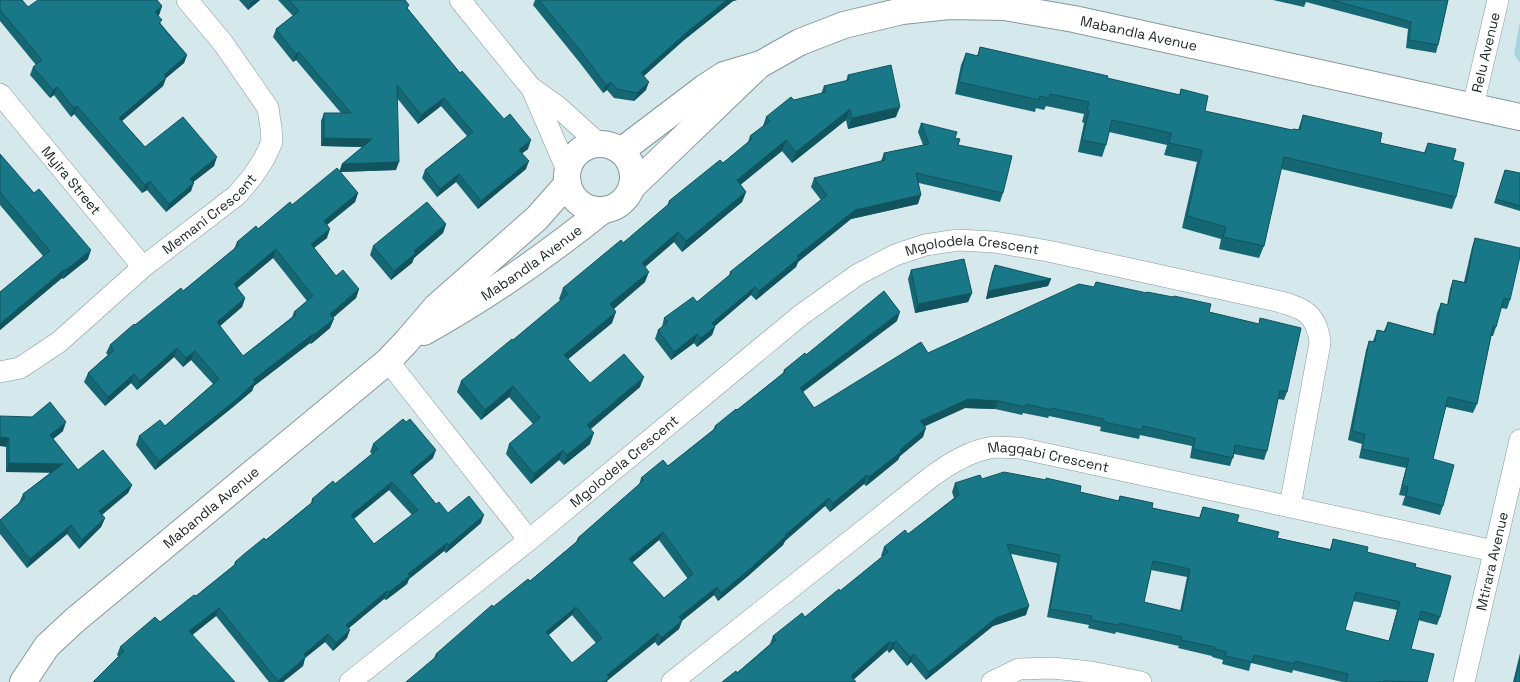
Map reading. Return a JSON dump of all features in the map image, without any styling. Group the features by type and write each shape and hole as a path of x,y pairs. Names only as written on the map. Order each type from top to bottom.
{"street":[{"name":"Memani Crescent","path":"0,372 20,368 59,342 143,267 237,195 264,159 272,142 268,108 223,43 188,0"},
{"name":"Relu Avenue","path":"1473,106 1498,0"},
{"path":"470,4 532,89 568,178 572,194 580,204 591,209 603,210 614,208 623,201 633,186 633,170 628,160 532,89"},
{"name":"Mabandla Avenue","path":"610,148 724,75 761,64 800,42 844,25 902,11 949,6 1004,7 1074,19 1520,117"},
{"name":"Mabandla Avenue","path":"633,186 761,64"},
{"name":"Myira Street","path":"0,94 143,267"},
{"path":"568,178 572,161 579,152 588,147 610,148"},
{"name":"Mabandla Avenue","path":"23,682 47,646 75,620 388,361 436,307 537,218 568,178"},
{"name":"Mabandla Avenue","path":"406,342 472,305 575,233 603,210"},
{"name":"Mgolodela Crescent","path":"350,682 529,540 801,315 857,275 895,255 926,245 958,240 994,242 1058,253 1291,304 1311,316 1319,332 1320,343 1290,506"},
{"path":"388,361 529,540"},
{"name":"Mtirara Avenue","path":"1464,682 1520,440"},
{"name":"Magqabi Crescent","path":"672,682 930,476 971,453 996,447 1019,448 1494,551"},
{"path":"992,682 1019,669 1052,668 1091,672 1141,682"}],"shaded area":[{"path":"1520,21 1520,63 1514,54"}],"building":[{"path":"0,0 22,0 28,7 38,0 157,0 162,6 155,12 162,20 159,23 187,55 164,75 166,78 119,118 145,147 183,117 217,157 190,179 194,183 169,204 150,181 145,185 77,106 74,108 57,87 53,90 33,67 42,60 0,12"},
{"path":"289,0 405,0 409,5 407,8 460,73 462,71 504,119 510,114 531,140 519,150 529,161 481,201 459,174 440,189 425,170 473,132 444,98 421,115 397,85 399,162 342,164 372,139 324,138 324,113 351,113 299,52 296,54 276,29 299,11"},
{"path":"539,0 727,0 641,73 649,82 637,93 617,89 611,82 606,85"},
{"path":"1332,0 1448,0 1438,45 1409,40 1411,22"},
{"path":"980,47 1108,76 1107,78 1180,95 1181,89 1208,96 1205,111 1292,130 1300,130 1303,115 1382,133 1380,143 1425,153 1428,143 1456,149 1453,160 1464,163 1456,197 1284,157 1264,246 1223,237 1226,227 1187,216 1202,150 1169,143 1171,133 1112,120 1106,145 1082,140 1089,111 1087,110 1089,102 1050,94 1049,98 1040,96 1039,100 959,82 966,53 978,56"},
{"path":"891,65 900,107 852,118 850,109 796,152 786,140 737,180 746,192 686,241 678,232 642,263 649,272 610,304 616,312 564,355 590,383 624,354 644,377 587,425 594,433 567,455 563,450 534,474 509,444 540,418 513,386 485,410 461,381 568,294 563,288 621,240 623,243 670,203 669,201 720,160 723,163 752,139 750,136 770,121 766,117 791,97 794,100 826,92 824,86 849,80 848,75"},
{"path":"921,123 957,132 955,138 960,139 958,145 1012,156 1003,193 916,173 921,195 855,210 797,256 799,258 759,291 755,287 712,323 715,327 701,338 697,334 674,352 658,330 668,322 664,318 693,297 697,302 732,273 730,272 827,195 814,178 885,160 884,153 929,144"},
{"path":"0,154 34,193 39,189 91,250 65,269 0,324 0,292 50,251 0,192"},
{"path":"337,168 358,193 324,221 330,229 311,244 336,276 343,270 359,289 330,314 334,319 253,380 255,382 237,399 159,461 139,436 160,420 165,426 219,379 195,351 186,358 177,348 140,381 134,374 108,397 88,373 114,350 110,345 134,324 181,288 183,291 239,245 237,242 256,226 258,229 290,202 292,205","holes":["276,249 313,296 294,312 296,315 243,356 217,322 245,298 234,284"]},
{"path":"1505,170 1520,173 1520,206 1496,199"},
{"path":"427,202 446,224 394,271 373,246"},
{"path":"1475,238 1520,248 1520,256 1510,300 1504,298 1496,327 1493,326 1477,404 1448,397 1433,459 1454,465 1443,506 1406,496 1408,487 1402,485 1409,459 1362,449 1365,434 1352,431 1369,341 1375,342 1377,330 1385,332 1388,322 1435,335 1441,303 1448,305 1453,280 1466,283"},
{"path":"964,259 972,293 918,304 911,270"},
{"path":"995,265 1051,279 988,291"},
{"path":"1096,282 1147,293 1174,296 1211,304 1209,312 1259,324 1260,318 1301,328 1287,392 1280,390 1267,451 1235,445 1233,458 1193,449 1195,438 1143,426 1142,430 1104,422 1104,419 1051,408 1051,410 1026,404 1025,407 998,401 968,399 920,421 926,428 900,450 901,452 869,477 867,475 833,503 829,498 721,593 717,587 679,617 682,621 661,638 658,633 607,675 609,678 604,682 406,682 492,605 493,607 528,579 530,581 579,540 578,538 644,480 641,478 663,460 668,466 716,428 715,426 736,409 785,372 784,370 805,353 806,355 884,291 900,312 800,388 814,408 921,342 928,353 1079,284 1094,287","holes":["663,532 693,574 664,598 629,559","576,607 602,638 572,663 546,632"]},
{"path":"50,402 66,422 50,435 78,470 103,450 132,485 99,511 105,518 82,540 71,525 30,559 0,520 25,498 23,494 63,464 9,463 9,438 0,437 0,416 32,417"},
{"path":"403,419 406,422 410,419 436,450 410,472 436,504 439,502 448,513 469,496 484,515 449,545 447,543 408,574 410,576 389,592 387,591 346,625 350,630 336,643 328,634 304,654 306,657 278,681 219,608 189,631 235,682 93,682 124,651 120,647 155,617 160,622 194,595 196,596 236,564 235,562 264,538 266,540 314,501 312,499 333,481 335,484 378,449 373,444","holes":["392,482 418,510 374,544 351,515"]},
{"path":"1004,472 1046,480 1046,478 1081,486 1080,492 1119,501 1120,496 1153,503 1152,508 1200,518 1203,507 1239,515 1237,522 1279,532 1277,538 1331,550 1333,539 1368,547 1367,552 1416,564 1415,567 1451,576 1440,617 1421,611 1411,649 1434,654 1427,682 1346,682 1348,674 1295,661 1295,664 1254,655 1252,662 1225,656 1226,652 1215,649 1215,647 1181,640 1182,637 1119,623 1118,625 1091,620 1092,616 1050,609 1060,555 1007,544 1029,606 996,618 929,672 914,654 910,657 896,641 892,644 890,641 851,676 856,682 722,682 736,671 737,673 776,640 773,636 802,613 805,617 888,552 884,547 905,530 908,534 959,495 955,483 980,475 982,479","holes":["1153,561 1190,569 1182,611 1144,602","1356,592 1400,602 1389,641 1345,630"]},
{"path":"1520,659 1520,682 1515,682"}]}
